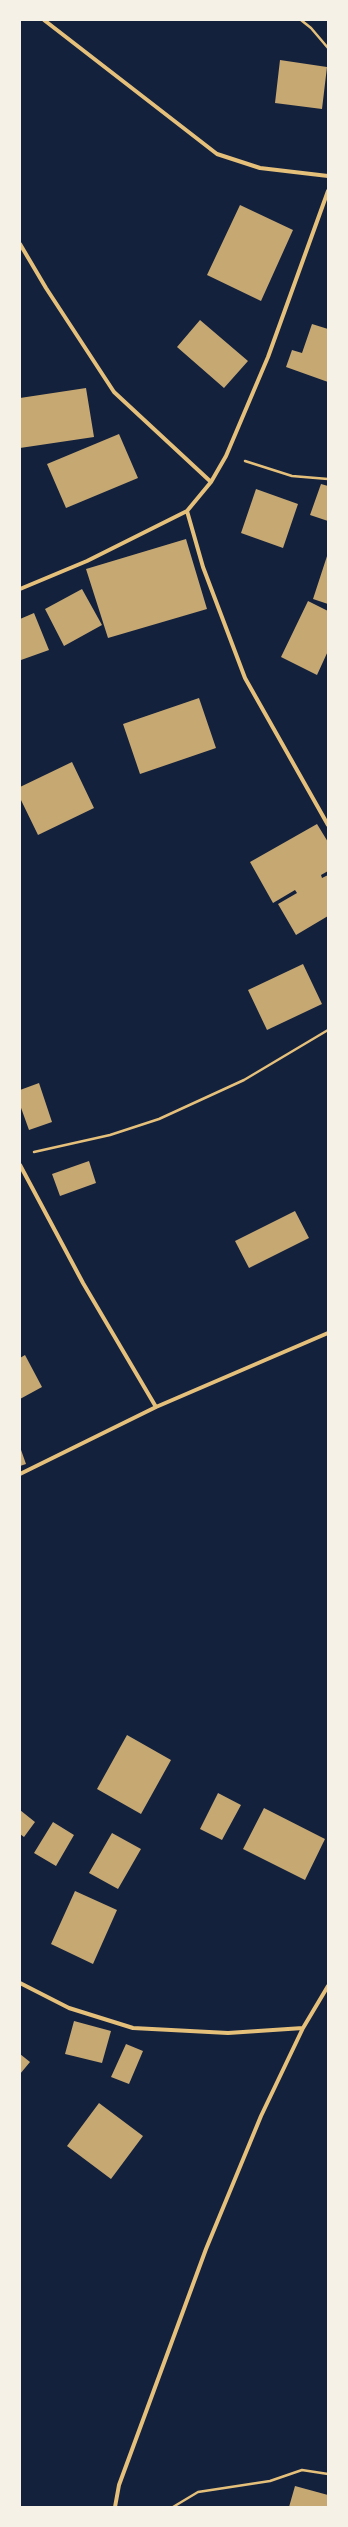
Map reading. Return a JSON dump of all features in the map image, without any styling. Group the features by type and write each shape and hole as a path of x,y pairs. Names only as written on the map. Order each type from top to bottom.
{"street":[{"path":"44,20 217,154 260,168 328,176"},
{"path":"20,589 87,562 187,512 211,482 226,456 268,357 328,191"},
{"path":"20,244 46,288 114,392 211,482"},
{"path":"187,512 203,567 245,678 328,825"},
{"path":"20,1165 83,1283 156,1407"},
{"path":"20,1474 156,1407 328,1333"},
{"path":"20,1983 70,2008 133,2028 228,2033 303,2028"},
{"path":"115,2507 119,2486 206,2249 261,2116 303,2028 328,1986"}],"path":[{"path":"301,20 312,28 328,48"},
{"path":"226,456 292,476 328,479"},
{"path":"28,1153 110,1135 159,1119 244,1080 328,1030"},
{"path":"173,2507 198,2492 270,2481 302,2470 328,2474"}],"building":[{"path":"280,60 327,67 322,109 275,103"},
{"path":"240,205 293,230 261,301 207,275"},
{"path":"200,320 248,361 224,388 177,347"},
{"path":"312,324 328,329 328,382 286,367 292,350 302,353"},
{"path":"86,388 94,437 20,448 20,398"},
{"path":"119,434 138,478 66,508 47,464"},
{"path":"321,484 328,486 328,521 310,515"},
{"path":"256,489 298,504 283,548 241,533"},
{"path":"186,539 207,609 108,638 86,569"},
{"path":"328,553 328,604 313,599"},
{"path":"82,589 102,625 64,646 45,609"},
{"path":"308,601 328,611 328,651 317,675 281,657"},
{"path":"34,613 49,650 21,660 20,619"},
{"path":"199,698 216,748 140,774 123,724"},
{"path":"72,762 94,808 38,835 20,798 20,787"},
{"path":"317,824 328,842 328,871 321,875 322,878 328,875 328,916 296,935 278,904 297,893 295,890 273,903 250,862"},
{"path":"303,964 322,1004 267,1030 248,990"},
{"path":"39,1083 52,1122 29,1130 20,1105 20,1090"},
{"path":"89,1161 96,1183 60,1196 52,1174"},
{"path":"295,1211 309,1238 249,1268 235,1241"},
{"path":"25,1355 42,1387 20,1399 20,1358"},
{"path":"20,1447 26,1464 20,1466"},
{"path":"127,1735 171,1760 141,1814 97,1789"},
{"path":"218,1793 241,1805 222,1840 200,1829"},
{"path":"264,1808 325,1839 305,1880 243,1849"},
{"path":"20,1810 35,1822 24,1837 20,1834"},
{"path":"53,1822 74,1835 56,1866 34,1853"},
{"path":"112,1833 141,1849 118,1889 89,1873"},
{"path":"75,1891 117,1910 93,1964 51,1944"},
{"path":"74,2021 111,2031 102,2063 65,2054"},
{"path":"126,2044 143,2051 129,2084 111,2077"},
{"path":"20,2054 30,2062 20,2074"},
{"path":"99,2103 143,2136 111,2179 67,2146"},
{"path":"295,2486 328,2495 328,2507 289,2507"}]}
